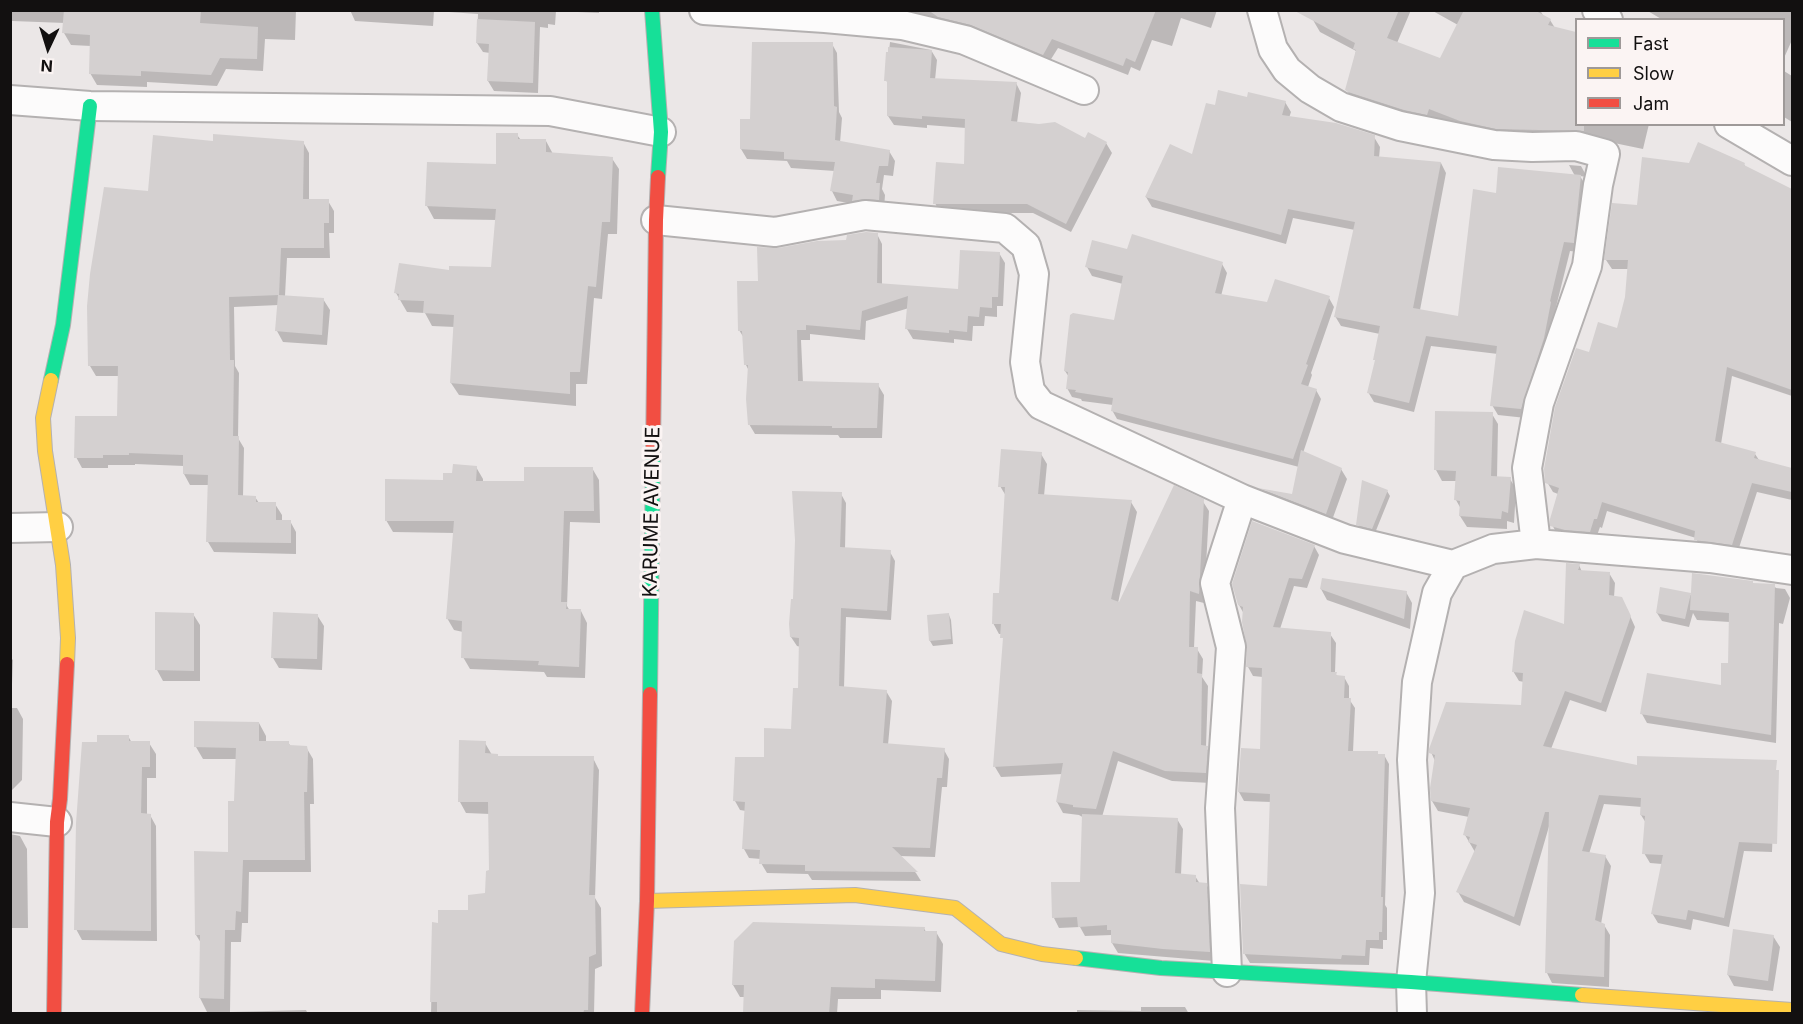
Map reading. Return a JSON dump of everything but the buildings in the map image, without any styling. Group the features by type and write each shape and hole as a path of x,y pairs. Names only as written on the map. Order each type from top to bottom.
{"street":[{"name":"KARUME AVENUE","path":"642,1014 647,901 656,220 661,132 652,10"},
{"path":"704,10 902,25 965,40 1084,90"},
{"path":"1262,10 1273,49 1287,70 1310,89 1341,107 1400,126 1494,145 1575,146 1605,154 1598,185 1587,266 1539,403 1527,468 1536,544"},
{"path":"10,100 90,106 550,111 661,132"},
{"path":"54,1014 57,822 68,638 63,566 45,451 43,418 63,325 90,106"},
{"path":"1732,126 1792,161"},
{"path":"656,220 775,232 865,215 1005,228 1026,246 1034,274 1025,362 1030,391 1041,405 1242,499 1345,539 1453,565 1493,549 1536,544 1710,558 1792,570"},
{"path":"1227,972 1220,808 1231,647 1215,583 1242,499"},
{"path":"10,528 58,526"},
{"path":"1412,1014 1411,982 1420,893 1412,760 1417,682 1437,593 1453,565"},
{"path":"10,817 57,822"},
{"path":"647,901 855,895 955,908 1000,944 1042,954 1161,968 1411,982 1792,1010"}],"traffic: fast":[{"path":"652,10 661,132 658,177"},
{"path":"51,380 63,325 90,106"},
{"path":"650,694 653,450"},
{"path":"1076,958 1161,968 1411,982 1582,995"}],"traffic: slow":[{"path":"51,380 43,418 45,451 63,565 68,638 67,664"},
{"path":"647,901 855,895 955,908 1001,944 1042,954 1076,958"},
{"path":"1582,995 1792,1010"}],"traffic: jam":[{"path":"653,450 658,177"},
{"path":"54,1014 57,822 67,664"},
{"path":"642,1014 647,901 650,694"}]}
